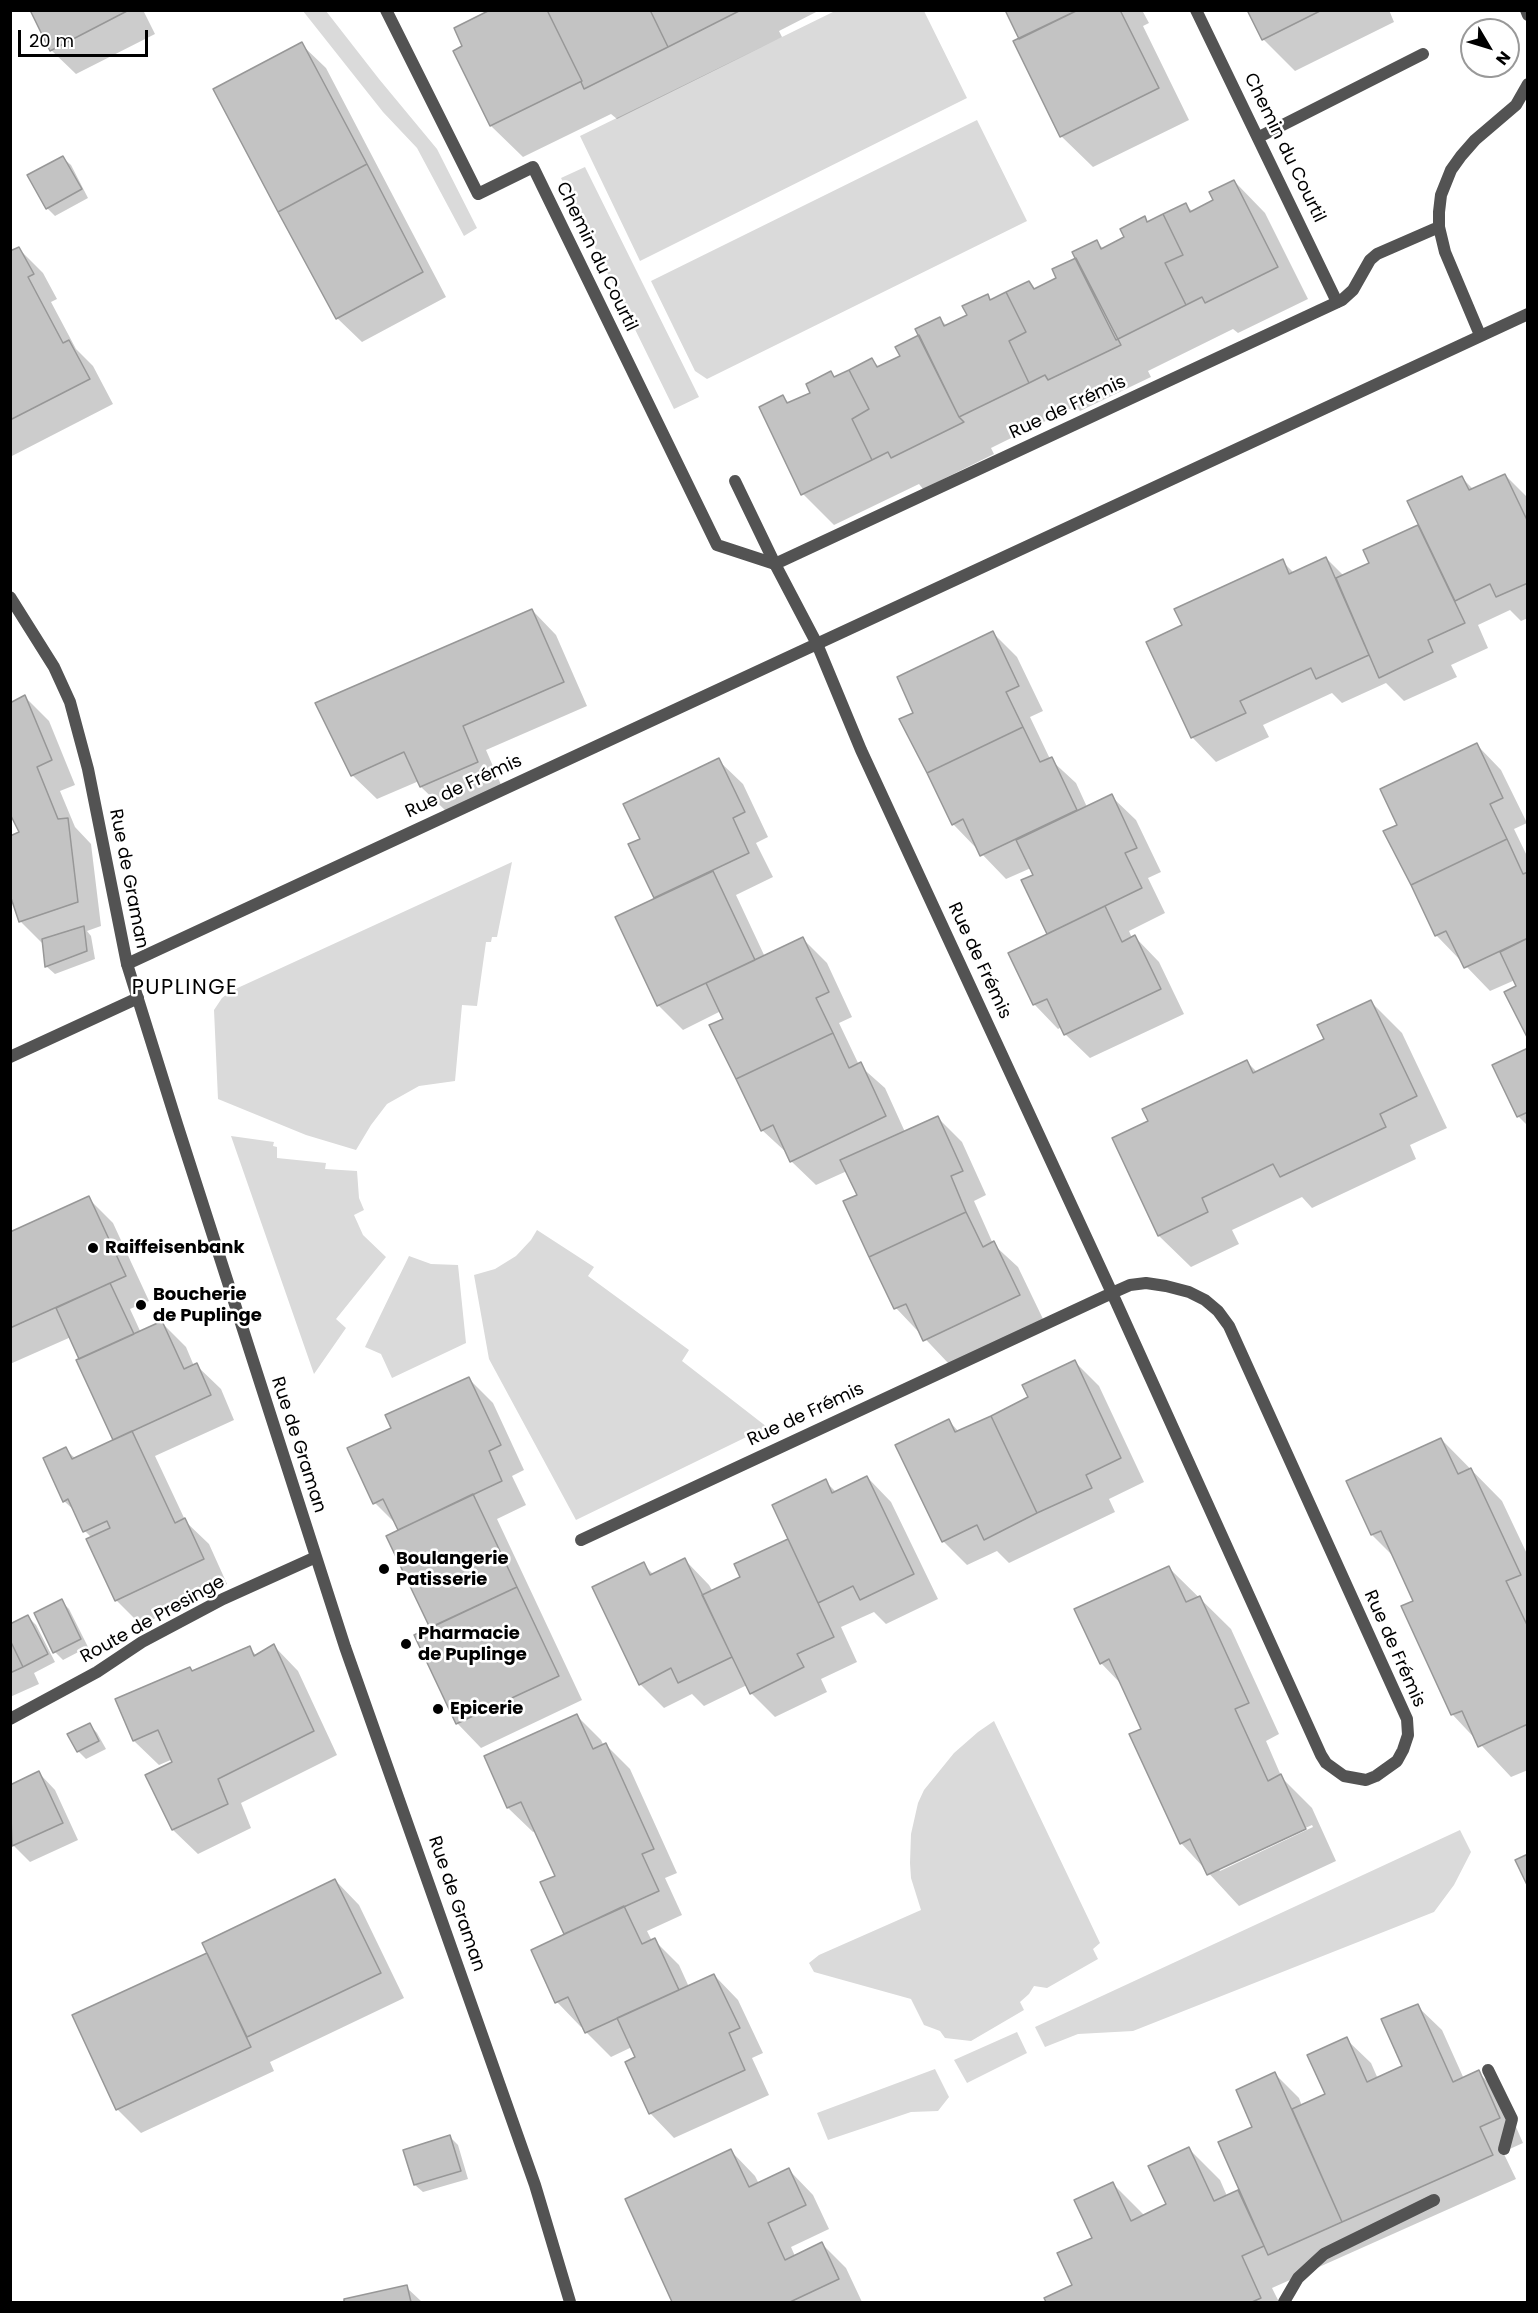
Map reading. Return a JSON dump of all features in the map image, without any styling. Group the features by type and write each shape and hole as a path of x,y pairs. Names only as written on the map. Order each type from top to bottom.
{"street":[{"name":"Chemin du Courtil","path":"386,10 478,194 532,167 717,545 775,564"},
{"name":"Chemin du Courtil","path":"1196,10 1337,302"},
{"path":"1259,137 1423,54"},
{"path":"1480,335 1445,252 1439,227 1438,212 1441,195 1451,170 1475,140 1516,105 1527,84"},
{"name":"Rue de Frémis","path":"581,1540 1112,1293 1138,1284 1166,1286 1189,1292 1205,1300 1218,1311 1229,1326 1407,1719 1408,1735 1396,1761 1388,1769 1366,1780 1344,1776 1326,1763 1321,1755 1112,1293 861,750 817,644 775,564 1337,302 1350,294 1370,260 1377,254 1439,227"},
{"name":"Rue de Frémis","path":"127,964 1527,314"},
{"path":"735,481 775,564"},
{"name":"Rue de Graman","path":"10,597 54,667 73,712 88,769 127,964 231,1297 345,1647 517,2132 570,2302"},
{"path":"10,1057 138,998"},
{"name":"Route de Presinge","path":"10,1719 97,1672 142,1642 223,1599 316,1557"},
{"path":"1488,2070 1512,2119 1504,2149"},
{"path":"1284,2302 1298,2278 1324,2254 1434,2200"}],"shaded area":[{"path":"303,11 326,11 437,149 477,228 464,236 417,148 383,112"},
{"path":"835,11 924,11 967,98 640,261 580,136"},
{"path":"977,120 1027,221 707,379 695,371 651,281"},
{"path":"585,167 699,397 674,409 561,178"},
{"path":"512,862 497,937 492,937 491,942 486,942 477,1006 462,1005 455,1081 419,1086 387,1104 356,1150 306,1135 218,1099 214,1010 222,998 231,991"},
{"path":"231,1136 274,1142 273,1146 277,1147 277,1158 326,1163 325,1169 357,1171 359,1198 364,1210 354,1215 363,1235 386,1257 336,1319 346,1328 314,1374"},
{"path":"537,1230 594,1267 588,1276 689,1350 682,1361 767,1427 576,1520 489,1359 474,1275 495,1269 516,1256"},
{"path":"409,1256 431,1264 458,1265 466,1343 392,1378 381,1354 365,1347"},
{"path":"994,1721 1100,1943 1093,1949 1098,1959 1047,1988 1034,1986 1020,2002 1024,2010 971,2041 945,2038 940,2031 924,2025 911,1999 814,1972 809,1963 819,1955 921,1910 911,1878 910,1863 911,1834 918,1803 924,1790 954,1753"},
{"path":"1460,1830 1471,1852 1454,1885 1434,1912 1133,2031 1078,2034 1045,2047 1035,2027"},
{"path":"1017,2032 1027,2053 967,2083 954,2060"},
{"path":"935,2069 949,2097 938,2111 911,2112 828,2140 817,2113"}],"building":[{"path":"30,10 129,10 50,51"},
{"path":"490,10 547,10 582,81 490,126 453,51 462,46 454,28"},
{"path":"547,10 650,10 668,47 584,89"},
{"path":"650,10 741,10 668,47"},
{"path":"1005,10 1078,10 1019,39"},
{"path":"1078,10 1120,10 1159,88 1060,137 1013,41"},
{"path":"1247,10 1322,10 1262,40"},
{"path":"302,42 367,164 278,212 213,89"},
{"path":"63,156 82,189 46,209 27,175"},
{"path":"367,164 423,272 336,319 278,212"},
{"path":"1234,180 1278,267 1205,303 1202,297 1186,305 1165,263 1183,255 1163,214 1186,203 1190,212 1213,200 1209,192"},
{"path":"1163,214 1183,255 1165,263 1186,305 1116,340 1072,252 1097,240 1101,249 1124,237 1120,229 1145,216 1147,222"},
{"path":"19,247 34,274 28,277 63,343 69,340 90,379 10,420 10,251"},
{"path":"1076,258 1121,345 1048,380 1045,375 1029,383 1009,341 1026,332 1006,292 1029,281 1034,289 1056,278 1052,269"},
{"path":"1006,292 1026,332 1009,341 1029,383 959,417 915,329 940,317 944,326 967,315 962,306 988,294 990,300"},
{"path":"919,335 959,417 964,422 891,458 888,452 872,460 852,419 869,409 849,370 872,358 877,367 900,356 895,347"},
{"path":"849,370 869,409 852,419 872,460 801,495 759,407 783,395 787,403 810,393 806,384 831,371 834,377"},
{"path":"1505,474 1528,522 1528,583 1496,597 1490,584 1455,601 1407,501 1462,476 1469,490"},
{"path":"1418,525 1465,623 1428,640 1433,652 1379,678 1336,578 1369,563 1363,550"},
{"path":"1326,557 1369,655 1316,679 1311,668 1240,701 1246,713 1191,738 1146,642 1182,625 1174,609 1283,559 1289,574"},
{"path":"532,609 564,682 463,726 478,762 420,787 404,752 351,776 315,703"},
{"path":"993,631 1019,686 1006,692 1023,727 927,773 899,719 913,713 897,677"},
{"path":"25,695 52,760 37,767 58,819 68,818 78,902 19,922 10,895 10,836 19,832 10,814 10,703"},
{"path":"1023,727 1040,762 1052,757 1077,810 980,856 963,819 952,825 927,773"},
{"path":"1477,743 1503,798 1490,804 1507,839 1411,885 1383,831 1397,825 1380,789"},
{"path":"719,758 745,812 733,818 749,853 654,898 628,844 640,839 623,804"},
{"path":"1112,794 1137,848 1125,853 1142,888 1047,934 1021,880 1033,875 1016,840"},
{"path":"1507,839 1523,874 1528,872 1528,938 1464,968 1446,931 1435,936 1411,885"},
{"path":"713,871 755,960 657,1006 615,917"},
{"path":"1105,906 1122,942 1135,935 1161,989 1064,1035 1047,999 1033,1005 1008,953"},
{"path":"84,926 87,951 45,967 42,939"},
{"path":"803,937 829,992 816,998 833,1033 736,1079 709,1025 723,1019 706,983"},
{"path":"1528,938 1528,1039 1504,992 1516,986 1500,952"},
{"path":"1371,1000 1417,1096 1380,1114 1386,1127 1280,1177 1273,1164 1202,1198 1208,1212 1158,1236 1112,1138 1148,1121 1142,1109 1247,1060 1253,1073 1324,1039 1317,1025"},
{"path":"833,1033 849,1068 861,1062 886,1116 790,1162 773,1125 761,1131 736,1079"},
{"path":"1528,1048 1528,1112 1517,1117 1492,1065"},
{"path":"938,1116 963,1171 951,1176 966,1212 869,1257 843,1201 857,1195 840,1160"},
{"path":"89,1196 126,1276 10,1328 10,1232"},
{"path":"966,1212 983,1247 994,1241 1020,1295 923,1341 906,1304 894,1309 869,1257"},
{"path":"110,1283 134,1334 79,1359 56,1308"},
{"path":"162,1321 184,1369 197,1363 211,1395 113,1440 76,1360"},
{"path":"1075,1360 1121,1458 1086,1475 1092,1488 1037,1513 991,1416 1028,1397 1022,1385"},
{"path":"469,1377 501,1445 489,1451 502,1481 398,1530 383,1499 373,1504 347,1448 391,1428 385,1415"},
{"path":"991,1416 1037,1513 984,1540 977,1525 942,1542 895,1445 949,1419 955,1432"},
{"path":"132,1431 175,1523 185,1518 204,1559 115,1601 86,1539 110,1528 107,1521 83,1532 68,1499 63,1502 43,1458 66,1447 72,1459"},
{"path":"1441,1438 1458,1474 1471,1468 1521,1575 1506,1581 1528,1627 1528,1724 1478,1747 1462,1711 1451,1715 1401,1606 1413,1601 1381,1531 1371,1535 1346,1481"},
{"path":"867,1476 914,1574 860,1600 853,1586 818,1603 772,1505 826,1479 832,1493"},
{"path":"473,1494 517,1587 430,1628 386,1536"},
{"path":"788,1539 834,1637 797,1654 804,1667 750,1694 702,1595 740,1577 734,1564"},
{"path":"685,1558 732,1657 678,1683 671,1668 639,1685 592,1587 644,1562 650,1575"},
{"path":"1169,1566 1186,1602 1200,1596 1249,1703 1235,1709 1268,1781 1281,1774 1306,1829 1207,1875 1190,1839 1180,1844 1129,1734 1141,1729 1109,1659 1100,1664 1074,1609"},
{"path":"517,1587 559,1676 456,1724 414,1635"},
{"path":"62,1599 81,1639 53,1653 34,1613"},
{"path":"28,1615 48,1654 23,1667 10,1640 10,1624"},
{"path":"10,1640 23,1667 10,1673"},
{"path":"274,1644 314,1731 218,1779 228,1804 172,1830 145,1775 172,1762 158,1730 133,1741 115,1699 190,1667 192,1671 250,1646 254,1656"},
{"path":"577,1714 593,1749 606,1743 654,1849 642,1854 659,1891 564,1934 540,1882 555,1876 521,1802 507,1808 484,1756"},
{"path":"90,1723 99,1741 77,1752 67,1734"},
{"path":"39,1771 63,1823 12,1846 10,1785"},
{"path":"1528,1854 1528,1887 1515,1860"},
{"path":"335,1879 381,1973 247,2037 202,1943"},
{"path":"624,1906 642,1944 655,1938 679,1990 585,2033 568,1997 555,2003 531,1950"},
{"path":"207,1953 251,2047 116,2110 72,2015"},
{"path":"714,1974 740,2028 729,2033 745,2070 649,2114 625,2062 635,2057 617,2018"},
{"path":"1418,2004 1453,2082 1479,2070 1500,2118 1480,2127 1493,2155 1342,2222 1292,2109 1325,2094 1307,2055 1347,2037 1367,2082 1402,2066 1381,2019"},
{"path":"1275,2072 1342,2222 1268,2255 1218,2142 1252,2127 1236,2090"},
{"path":"450,2135 461,2171 414,2185 403,2150"},
{"path":"1189,2147 1214,2201 1238,2190 1264,2246 1242,2256 1261,2298 1252,2302 1046,2302 1044,2298 1072,2285 1057,2253 1092,2238 1074,2200 1113,2182 1131,2221 1166,2204 1148,2166"},
{"path":"731,2149 749,2187 789,2168 806,2205 768,2223 785,2260 822,2242 839,2279 790,2302 672,2302 625,2199"},
{"path":"407,2285 411,2302 344,2302 344,2299"}],"place":[{"name":"Raiffeisenbank","path":"93,1248"},
{"name":"Boucherie de Puplinge","path":"141,1305"},
{"name":"Boulangerie Patisserie","path":"384,1569"},
{"name":"Pharmacie de Puplinge","path":"406,1644"},
{"name":"Epicerie","path":"438,1709"}],"district":[{"name":"PUPLINGE","path":"185,989"}]}
